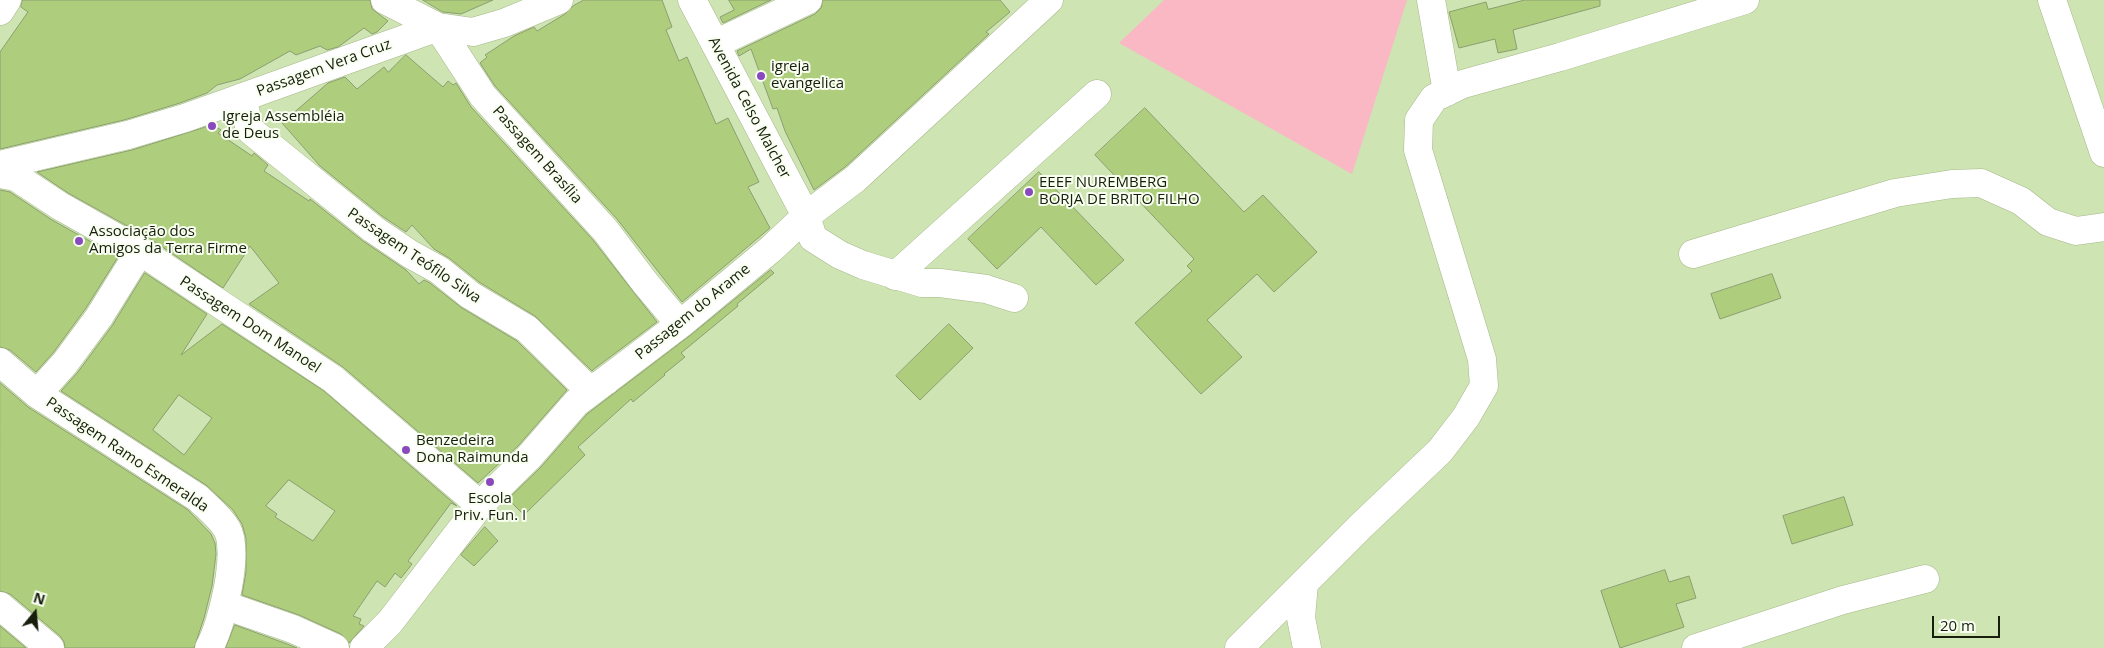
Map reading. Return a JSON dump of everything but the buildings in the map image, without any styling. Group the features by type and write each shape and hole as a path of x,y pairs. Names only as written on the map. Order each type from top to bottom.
{"street":[{"path":"0,11 7,0"},
{"name":"Passagem Brasília","path":"385,0 438,27 483,96 606,230 646,284 673,316 683,322"},
{"name":"Passagem Vera Cruz","path":"0,166 128,135 242,97 438,27 473,32 559,0"},
{"name":"Avenida Celso Malcher","path":"692,0 806,216 814,238 840,255 895,276 922,284 940,283 986,289 1014,298"},
{"path":"715,44 808,0"},
{"name":"Passagem do Arame","path":"364,648 390,622 480,505 529,457 576,403 683,322 771,249 806,216 855,179 1049,0"},
{"path":"1431,0 1447,92"},
{"path":"1239,648 1440,451 1466,417 1484,386 1482,359 1418,150 1419,120 1434,98 1463,84 1560,57 1745,0"},
{"path":"2052,0 2104,153"},
{"path":"895,276 1097,94"},
{"name":"Passagem Teófilo Silva","path":"242,97 250,130 341,205 410,254 440,270 470,294 527,329 589,390 606,382"},
{"name":"Passagem Dom Manoel","path":"0,174 16,177 60,206 140,250 333,380 480,505"},
{"path":"1693,254 1895,193 1952,184 1981,183 2021,201 2048,222 2076,231 2104,227"},
{"path":"37,394 66,364 99,317 140,250"},
{"name":"Passagem Ramo Esmeralda","path":"0,362 37,394 198,498 227,529 232,544 232,561 224,605 209,648"},
{"path":"1712,645 1843,600 1924,579"},
{"path":"1304,583 1301,618 1307,648"},
{"path":"224,605 293,629 335,648"},
{"path":"0,606 50,648"}],"shaded area":[{"path":"1164,0 1407,0 1352,174 1119,43"}],"place":[{"name":"igreja evangelica","path":"761,76"},
{"name":"Igreja Assembléia de Deus","path":"212,126"},
{"name":"EEEF NUREMBERG BORJA DE BRITO FILHO","path":"1029,192"},
{"name":"Associação dos Amigos da Terra Firme","path":"79,241"},
{"name":"Benzedeira Dona Raimunda","path":"406,450"},
{"name":"Escola Priv. Fun. I","path":"490,482"}]}
